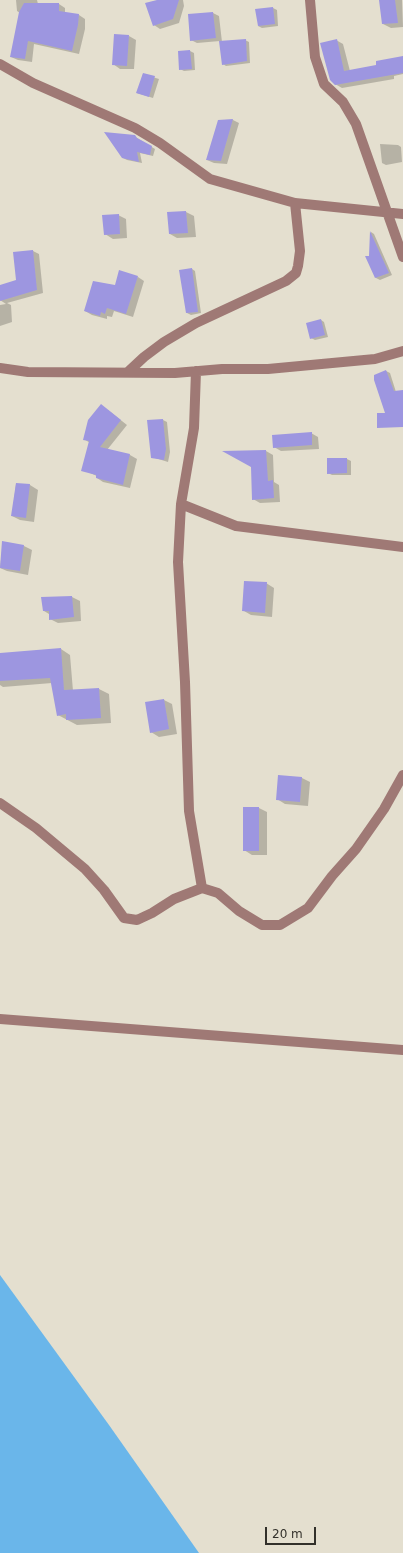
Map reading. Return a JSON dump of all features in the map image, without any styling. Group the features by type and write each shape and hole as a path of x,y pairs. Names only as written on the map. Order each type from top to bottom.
{"street":[{"path":"310,0 315,57 324,84 343,102 356,124 403,257"},
{"path":"0,64 33,83 135,128 160,143 210,179 295,203 403,214"},
{"path":"130,371 144,357 196,323 286,281 296,273 300,251 295,203"},
{"path":"0,368 28,372 130,371 175,373 222,369 268,369 344,362 375,359 403,351"},
{"path":"196,371 194,428 181,504 178,562 185,682 189,811 202,888"},
{"path":"181,504 236,526 403,547"},
{"path":"0,803 36,828 85,869 104,890 124,918 137,920 152,913 174,899 202,888 218,893 239,911 262,925 280,925 308,908 332,876 356,849 384,809 403,775"},
{"path":"0,1019 403,1050"}],"water":[{"path":"0,1275 109,1425 199,1553 0,1553"}],"building":[{"path":"157,0 179,0 173,19 153,26 145,3"},
{"path":"379,0 395,0 398,23 382,24"},
{"path":"24,3 59,3 59,11 79,14 72,51 28,41 25,59 10,57 19,12"},
{"path":"273,7 275,24 258,26 255,9"},
{"path":"213,12 216,38 190,41 188,14"},
{"path":"114,34 129,35 127,66 112,65"},
{"path":"246,39 247,61 222,65 219,41"},
{"path":"337,39 344,71 376,65 376,61 403,56 403,73 335,85 330,80 320,43"},
{"path":"190,50 192,69 179,70 178,51"},
{"path":"143,73 155,76 149,97 136,93"},
{"path":"233,119 221,161 206,160 218,120"},
{"path":"104,132 135,135 137,138 152,146 150,155 137,152 139,162 122,158"},
{"path":"186,211 188,233 169,234 167,212"},
{"path":"119,214 120,234 104,235 102,215"},
{"path":"370,231 389,273 375,278 365,256 369,256"},
{"path":"33,250 37,290 0,301 0,285 16,280 13,252"},
{"path":"192,268 198,312 186,313 179,270"},
{"path":"119,270 138,276 126,314 107,308 105,314 101,312 100,316 84,311 93,281 115,285"},
{"path":"321,319 325,335 310,339 306,323"},
{"path":"386,370 394,391 403,390 403,427 377,428 377,413 385,413 374,380 374,375"},
{"path":"101,404 121,420 100,447 130,454 123,485 96,478 96,475 81,471 89,441 83,440 88,420"},
{"path":"163,419 166,449 164,460 151,458 147,420"},
{"path":"312,432 312,445 273,448 272,435"},
{"path":"266,450 268,481 273,480 274,498 252,500 251,467 222,451"},
{"path":"327,458 347,458 347,473 327,474"},
{"path":"16,483 30,484 26,518 11,516"},
{"path":"2,541 24,545 20,571 0,568"},
{"path":"244,581 267,582 265,613 242,611"},
{"path":"72,596 74,617 49,620 49,611 43,611 41,597"},
{"path":"61,648 64,690 99,688 101,718 66,720 66,714 57,716 50,678 0,681 0,653"},
{"path":"164,699 169,729 150,733 145,702"},
{"path":"278,775 302,777 300,802 276,800"},
{"path":"243,807 259,807 259,851 243,851"}]}
